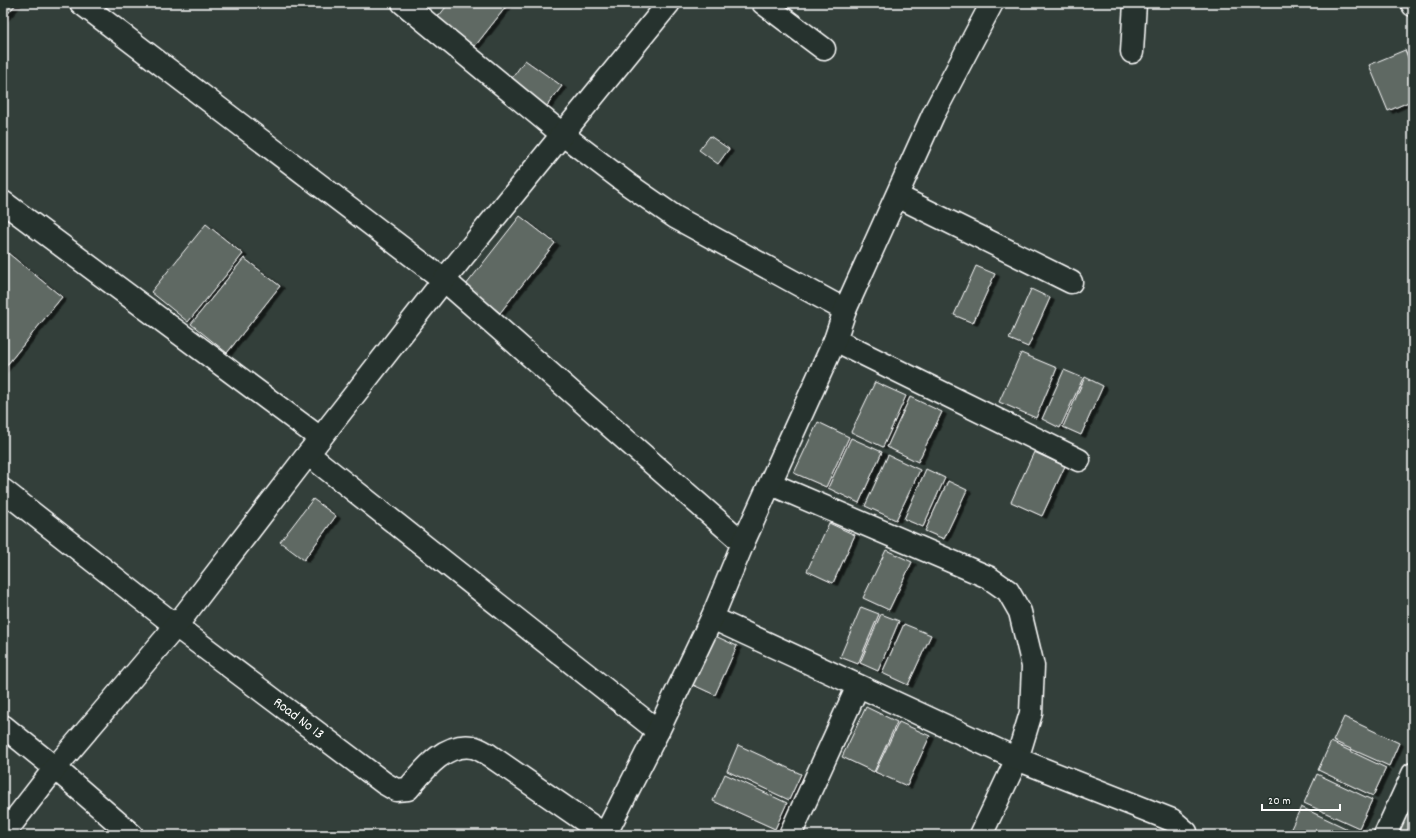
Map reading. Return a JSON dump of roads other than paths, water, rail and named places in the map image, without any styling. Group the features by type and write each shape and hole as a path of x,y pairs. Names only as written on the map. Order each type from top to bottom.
{"street":[{"path":"81,3 444,280 743,543"},
{"path":"403,3 562,134 629,185 675,217 845,310"},
{"path":"3,835 55,768 176,626 444,280 669,3"},
{"path":"763,3 824,49"},
{"path":"605,835 712,618 743,543 835,340 845,310 933,115 992,3"},
{"path":"1132,52 1135,3"},
{"path":"897,196 1071,282"},
{"path":"3,202 314,446 658,730"},
{"path":"835,340 1079,460"},
{"path":"771,484 988,577 1008,591 1020,612 1033,666 1031,713 1016,759 981,835"},
{"name":"Road No 13","path":"3,490 176,626 384,783 396,790 408,789 440,755 455,747 473,747 489,755 605,835"},
{"path":"712,618 1016,759 1172,820 1186,832 1186,835"},
{"path":"790,835 858,686"},
{"path":"3,726 55,768 132,835"},
{"path":"1385,835 1413,774"}]}
